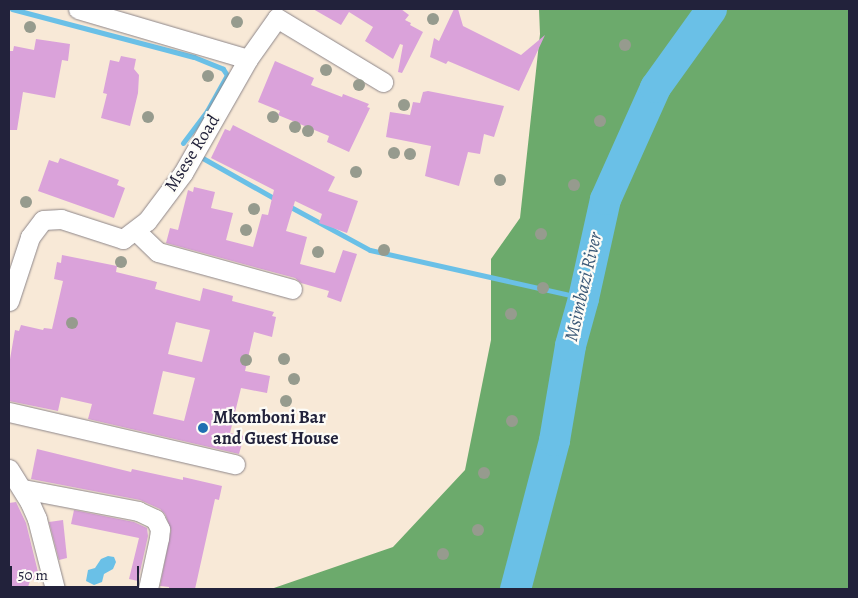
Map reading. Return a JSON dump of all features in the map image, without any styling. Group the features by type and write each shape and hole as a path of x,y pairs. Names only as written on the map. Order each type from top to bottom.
{"street":[{"path":"78,9 248,59"},
{"name":"Msese Road","path":"136,231 147,221 183,173 248,59 277,18 383,82"},
{"path":"9,301 30,238 43,220 61,219 123,239 136,231 158,252 292,289"},
{"path":"9,412 235,464"},
{"path":"9,469 22,489 37,519 54,589"},
{"path":"22,489 138,511 155,519 160,530 160,538 148,589"}],"green space":[{"path":"539,9 849,9 849,589 271,589 393,547 465,470 491,340 491,259 520,218 540,34"}],"water":[{"path":"108,556 114,557 116,562 113,569 104,574 102,582 94,585 86,581 88,570 95,568 101,559"}],"building":[{"path":"313,9 401,9 409,15 405,20 423,32 402,73 398,72 403,45 400,44 393,59 365,41 373,27 349,12 341,25"},
{"path":"454,9 458,9 463,26 521,55 545,35 519,91 448,61 446,64 430,57 434,38 439,41"},
{"path":"36,39 70,44 68,61 62,60 55,98 23,92 17,130 9,130 9,51 13,51 14,46 34,50"},
{"path":"121,56 136,59 134,69 139,75 138,93 130,126 101,118 107,94 103,93 110,60 119,62"},
{"path":"275,61 314,78 311,85 342,97 343,94 369,104 367,107 370,108 349,152 327,142 329,136 278,115 280,111 258,102"},
{"path":"428,91 504,106 494,137 484,134 480,154 468,152 459,186 425,176 431,146 386,137 390,112 410,115 413,102 420,103 423,92"},
{"path":"233,125 335,177 328,191 358,201 347,233 319,223 322,214 295,201 286,231 307,237 300,264 335,273 343,250 357,254 341,302 327,297 329,291 301,283 295,278 166,243 170,228 178,230 188,190 193,192 194,187 215,192 211,208 233,213 226,240 253,247 262,214 268,215 274,190 211,158 225,129 230,131"},
{"path":"60,158 119,180 117,185 125,188 114,218 38,191 49,160 58,163"},
{"path":"62,255 117,266 116,272 157,282 155,289 200,301 203,288 233,296 232,301 274,312 272,316 276,317 272,337 254,332 245,371 270,376 267,393 241,388 230,433 244,436 239,454 88,419 92,404 61,397 58,411 9,401 9,365 15,330 19,331 21,325 43,330 44,328 52,329 63,281 54,279 57,262 61,263","holes":["176,322 210,330 202,362 168,354","163,371 195,378 184,421 153,414"]},
{"path":"37,449 131,472 132,469 183,480 183,477 222,486 219,500 215,499 195,589 169,589 169,587 160,586 171,530 165,514 160,509 140,500 31,479"},
{"path":"16,502 26,523 38,572 34,573 35,579 30,581 28,587 9,589 9,503"},
{"path":"74,510 134,522 147,528 148,536 138,581 129,579 139,538 71,524"},
{"path":"63,520 67,558 59,560 49,522"}],"waterway":[{"path":"12,9 194,57 223,69 227,75 207,111 183,143"},
{"name":"Msimbazi River","path":"515,589 554,440 570,345 583,298 605,199 655,87 711,9"},
{"path":"199,156 277,200"},
{"path":"287,205 370,250 583,298"}],"place":[{"name":"Mkomboni Bar and Guest House","path":"203,428"}]}
